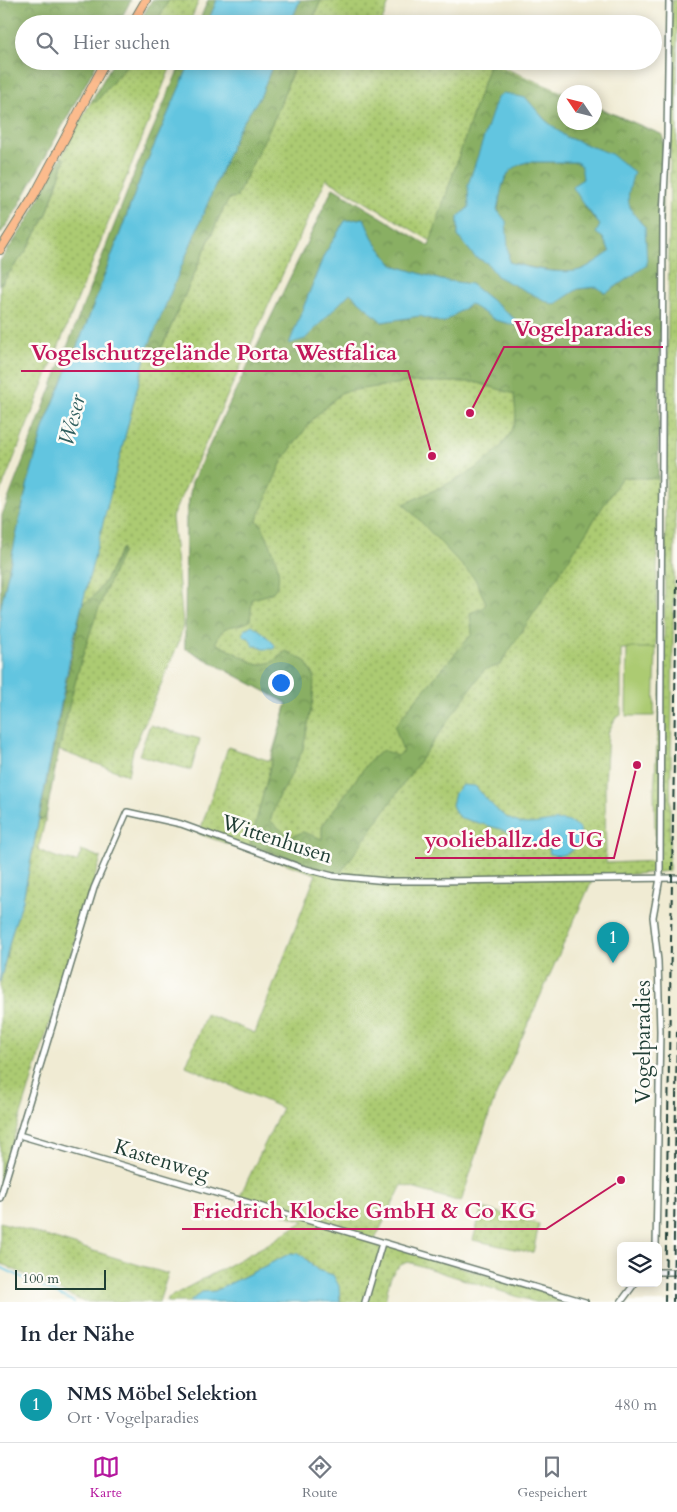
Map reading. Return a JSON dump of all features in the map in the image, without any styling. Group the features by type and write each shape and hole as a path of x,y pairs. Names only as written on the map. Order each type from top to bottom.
{"main road":[{"path":"132,15 141,0"},
{"path":"137,15 146,0"},
{"path":"0,250 34,196 103,70"}],"street":[{"name":"Vogelparadies","path":"656,1242 660,1031 658,961 653,917 660,878 663,215 667,136 669,0"},
{"name":"Wittenhusen","path":"19,1135 94,888 127,812 181,824 302,868 333,876 387,881 677,878"},
{"path":"0,1198 19,1135"},
{"name":"Kastenweg","path":"19,1135 585,1302"},
{"path":"365,1302 382,1243"},
{"path":"662,1272 677,1272"},
{"path":"621,1302 632,1287"}],"green space":[{"path":"0,0 131,0 123,15 15,15 15,70 93,70 13,216 0,234"},
{"path":"152,0 169,0 160,15 143,15"},
{"path":"169,0 199,0 193,15 160,15"},
{"path":"208,0 217,0 211,15 202,15"},
{"path":"300,0 321,0 315,15 294,15"},
{"path":"321,0 390,0 384,15 315,15"},
{"path":"672,0 677,0 677,415 669,871 593,878 494,1100 461,1202 402,1185 374,1241 561,1297 560,1302 535,1302 408,1262 397,1268 393,1273 385,1302 340,1302 341,1298 333,1275 317,1270 308,1260 291,1253 215,1291 202,1292 189,1302 167,1302 168,1298 268,1244 304,1221 238,1200 282,1108 186,1066 206,1014 255,1033 316,874 199,834 228,747 270,761 287,703 185,648 186,519 192,482 333,188 429,246 431,241 326,179 172,517 183,624 179,642 133,750 128,775 58,750 70,698 85,648 121,549 100,588 95,595 82,604 149,344 156,348 162,347 222,211 277,113 293,70 509,70 557,90 557,130 602,130 602,109 663,135 656,648 621,649 621,715 616,717 608,733 605,784 606,863 656,861 654,792 664,642"},
{"path":"109,70 123,70 96,102 92,100"},
{"path":"123,70 169,70 0,493 0,285 26,251 47,214 65,159 61,157 92,100 96,102"},
{"path":"178,70 187,70 143,171 88,320 44,426 27,486 0,611 2,515 136,169"},
{"path":"271,70 293,70 277,113 236,198 230,198 222,211 162,347 156,348 149,344 238,130 261,95"},
{"path":"487,70 502,70 557,92 557,130 545,120 526,98 469,207 458,217 458,236 475,257 487,263 499,277 563,298 578,289 597,287 605,293 645,227 630,211 611,154 566,137 557,130 602,130 602,110 663,135 658,479 622,477 500,665 484,670 339,875 250,844 287,703 185,648 186,519 192,482 333,188 429,246","holes":["363,218 374,241 393,265 441,280 471,284 525,327 495,320 470,303 443,323 420,316 382,322 350,293 289,344 324,255 345,221","410,382 475,382 514,394 516,418 506,440 482,464 451,482 404,504 475,579 486,603 483,608 470,613 472,634 412,704 395,727 403,752 397,756 383,750 370,760 322,826 322,839 303,832 290,837 270,821 279,795 285,788 303,749 313,700 314,676 305,661 286,651 272,662 258,665 216,643 222,631 226,628 250,621 252,599 269,594 276,587 278,579 276,560 261,524 257,520 282,461 312,420 342,392"]},
{"path":"61,157 65,159 47,214 26,251 0,285 0,261 27,222"},
{"path":"527,162 576,162 582,165 583,179 573,186 584,201 585,208 600,225 603,238 610,252 583,269 567,272 546,270 509,262 499,214 500,192 504,180 512,167"},
{"path":"122,548 122,553 96,617 75,682 59,749 46,817 42,820 39,819 82,604 89,600 100,588"},
{"path":"627,648 656,648 654,716 626,716"},
{"path":"150,725 200,739 191,770 139,755"},
{"path":"46,817 38,850 58,858 77,862 82,850 101,858 0,1182 0,982 13,929 23,900 39,819 43,820"},
{"path":"482,1208 539,1224 533,1253 473,1240"},
{"path":"0,1222 168,1274 159,1302 84,1302 0,1263"}],"water":[{"path":"217,0 300,0 294,15 211,15"},
{"name":"Weser","path":"187,70 271,70 261,95 238,130 147,350 74,637 23,900 13,929 0,982 0,611 27,486 44,426 88,320 143,171"},
{"path":"503,93 526,98 545,120 566,137 611,154 634,172 628,196 633,213 645,227 647,265 608,292 605,293 597,287 578,289 554,305 498,277 487,263 475,257 458,236 458,217 469,207 468,185 497,98","holes":["527,162 576,162 581,165 583,179 572,186 600,225 596,233 603,238 610,252 583,269 567,272 526,267 509,262 506,221 497,210 502,186 508,174 518,165"]},
{"path":"364,218 374,241 393,265 441,280 471,284 526,328 495,320 470,304 443,323 420,316 382,322 350,293 305,339 289,344 324,255 345,221"},
{"path":"252,625 275,645 274,649 262,649 259,646 253,646 249,638 243,636 245,629"},
{"path":"462,785 475,786 500,813 513,821 535,824 566,821 573,824 580,829 579,841 568,853 562,855 550,854 547,846 544,844 539,846 500,829 461,818 456,814 452,805 455,793"},
{"path":"291,1253 301,1254 317,1270 333,1275 339,1286 340,1302 189,1302 202,1292 215,1291"}],"waterway":[{"path":"0,1267 74,1302"}],"railway":[{"path":"665,1302 677,579"},
{"path":"673,1302 677,1031"}],"place":[{"name":"Vogelparadies","path":"470,413"},
{"name":"Vogelschutzgelände Porta Westfalica","path":"432,456"},
{"name":"yoolieballz.de UG","path":"637,765"},
{"name":"NMS Möbel Selektion","path":"613,963"},
{"name":"Friedrich Klocke GmbH & Co KG","path":"621,1180"}]}
